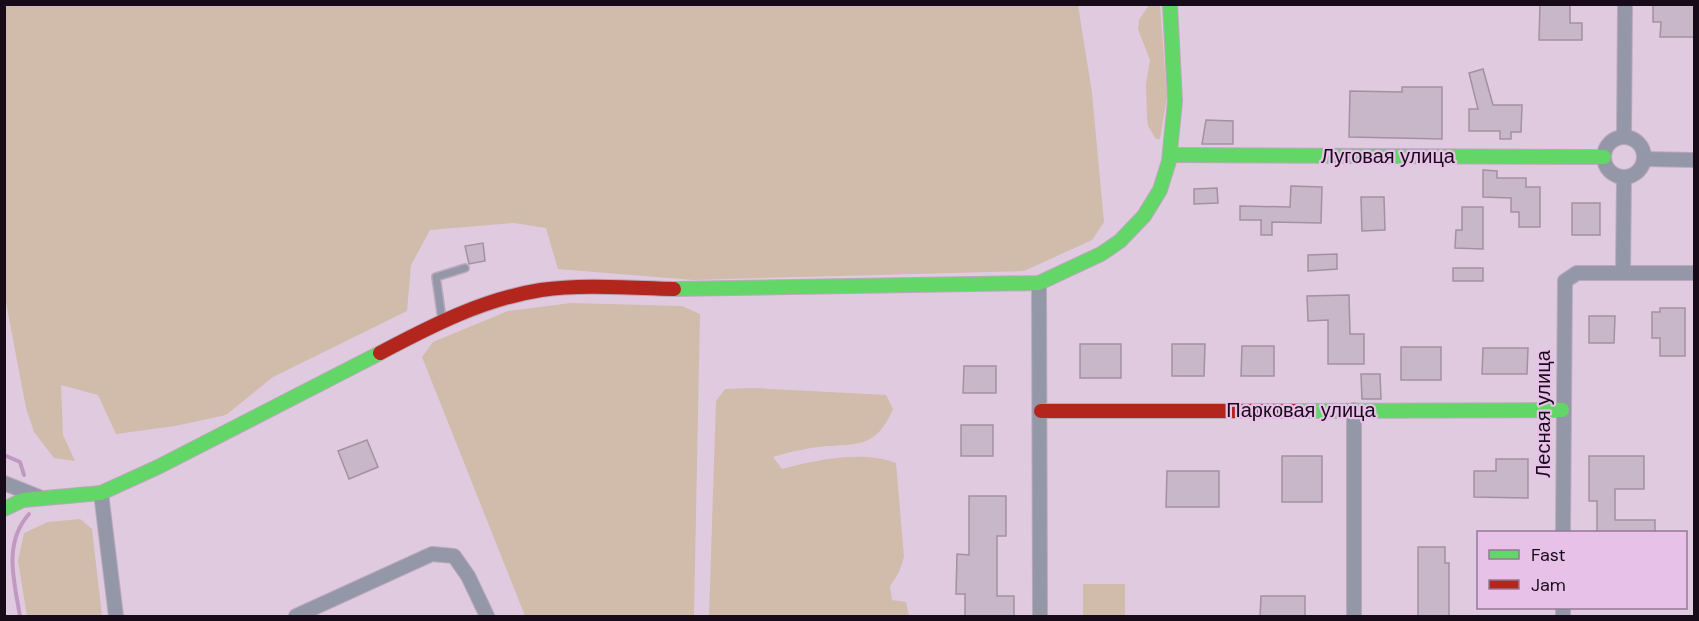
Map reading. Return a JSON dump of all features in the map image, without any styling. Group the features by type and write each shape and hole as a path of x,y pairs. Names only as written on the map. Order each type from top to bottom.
{"street":[{"path":"4,509 14,503 40,498 101,493 158,467 443,320 498,300 541,290 585,287 701,290 1039,283 1087,263 1119,242 1142,219 1162,187 1173,155 1175,115 1170,4"},
{"path":"1624,137 1625,4"},
{"path":"1624,137 1635,140 1642,148 1644,159 1641,169 1634,175 1624,177 1614,175 1607,167 1604,157 1607,147 1614,140 1624,137"},
{"name":"Луговая улица","path":"1173,155 1604,157"},
{"path":"1644,159 1695,160"},
{"path":"1624,177 1623,272 1695,273"},
{"name":"Лесная улица","path":"1563,531 1562,410 1565,281 1577,273 1623,272"},
{"path":"1039,283 1040,616"},
{"path":"1354,410 1354,616"},
{"name":"Парковая улица","path":"1041,411 1562,410"},
{"path":"4,483 40,498"},
{"path":"101,493 116,616"},
{"path":"296,616 432,554 454,556 468,576 487,616"}],"lane":[{"path":"443,320 436,277 465,268"}],"shaded area":[{"path":"4,5 1078,5 1092,93 1104,222 1092,240 1024,271 693,280 558,269 546,228 514,223 430,230 411,265 407,311 273,377 226,415 175,426 116,434 98,395 61,385 63,435 75,461 54,458 34,432 26,408 5,297"},
{"path":"1149,5 1160,5 1167,97 1160,139 1156,139 1148,126 1146,84 1150,60 1138,29 1139,20"},
{"path":"571,303 682,306 700,314 694,616 525,616 422,357 433,342 508,311"},
{"path":"753,388 886,395 893,409 879,432 872,438 854,444 812,448 773,457 782,469 809,462 854,457 883,459 896,463 904,557 899,572 890,586 892,600 906,602 909,616 709,616 716,401 725,389"},
{"path":"80,519 92,529 102,616 27,616 18,561 24,533 48,522"},
{"path":"1083,584 1125,584 1125,616 1083,616"}],"building":[{"path":"1540,4 1570,4 1570,23 1582,23 1582,40 1539,40"},
{"path":"1653,4 1695,4 1695,37 1660,37 1661,22 1653,22"},
{"path":"1483,69 1493,105 1522,105 1521,132 1511,132 1511,139 1500,139 1500,131 1469,131 1469,109 1478,109 1469,73"},
{"path":"1402,87 1442,87 1442,139 1349,137 1350,91 1402,92"},
{"path":"1206,120 1233,121 1233,144 1202,144"},
{"path":"1483,170 1497,171 1497,178 1526,178 1526,187 1540,187 1540,227 1519,227 1519,212 1511,212 1511,198 1483,197"},
{"path":"1291,186 1322,187 1321,223 1272,222 1272,235 1261,235 1261,220 1240,220 1240,206 1290,207"},
{"path":"1217,188 1218,203 1194,204 1194,189"},
{"path":"1361,197 1384,197 1385,230 1362,231"},
{"path":"1572,203 1600,203 1600,235 1572,235"},
{"path":"1462,207 1483,207 1483,249 1455,248 1456,230 1462,230"},
{"path":"483,243 485,261 469,264 465,246"},
{"path":"1337,254 1337,269 1308,271 1308,255"},
{"path":"1453,268 1483,268 1483,281 1453,281"},
{"path":"1349,295 1350,334 1364,334 1364,364 1328,364 1328,320 1308,321 1307,296"},
{"path":"1660,308 1685,308 1685,356 1660,356 1660,338 1652,338 1652,312 1660,312"},
{"path":"1589,316 1615,316 1614,343 1589,343"},
{"path":"1080,344 1121,344 1121,378 1080,378"},
{"path":"1172,344 1205,344 1204,376 1172,376"},
{"path":"1242,346 1274,346 1274,376 1241,376"},
{"path":"1401,347 1441,347 1441,380 1401,380"},
{"path":"1483,348 1528,348 1527,374 1482,374"},
{"path":"964,366 996,366 996,393 963,393"},
{"path":"1361,374 1380,374 1381,399 1362,399"},
{"path":"961,425 993,425 993,456 961,456"},
{"path":"367,440 378,467 349,479 338,451"},
{"path":"1282,456 1322,456 1322,502 1282,502"},
{"path":"1589,456 1644,456 1644,489 1615,489 1615,520 1655,520 1655,531 1597,531 1597,501 1589,501"},
{"path":"1496,459 1528,459 1528,498 1474,497 1474,471 1496,471"},
{"path":"1167,471 1219,471 1219,507 1166,507"},
{"path":"969,496 1006,496 1006,536 997,536 997,596 1014,596 1014,616 965,616 965,594 956,594 957,554 969,555"},
{"path":"1418,547 1445,547 1445,563 1449,563 1449,616 1418,616"},
{"path":"1261,596 1305,596 1305,616 1260,616"}],"waterway":[{"path":"4,455 20,462 24,475"},
{"path":"20,616 13,576 13,550 21,525 29,514"}],"traffic: fast":[{"path":"674,289 1039,283 1101,254 1120,241 1144,216 1160,190 1169,161 1175,101 1170,4"},
{"path":"1173,155 1604,157"},
{"path":"4,509 23,500 101,493 158,467 380,353"},
{"path":"1298,411 1562,410"}],"traffic: jam":[{"path":"380,353 458,315 520,294 574,287 674,289"},
{"path":"1041,411 1298,411"}]}
